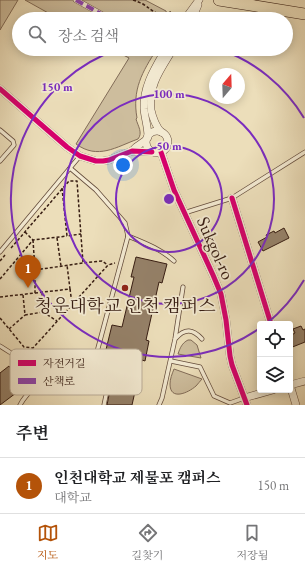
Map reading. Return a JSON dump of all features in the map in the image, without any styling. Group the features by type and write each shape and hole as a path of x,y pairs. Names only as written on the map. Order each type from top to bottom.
{"main road":[{"path":"220,0 293,12"},
{"path":"293,12 305,14"}],"street":[{"path":"76,0 97,12"},
{"path":"190,12 199,0"},
{"path":"195,12 199,0"},
{"path":"152,152 146,145 147,126 144,103 146,89 151,75 162,56"},
{"path":"132,151 155,153 161,152 166,148 168,143 166,137 156,126 153,118 150,97 158,74 170,56"},
{"path":"0,88 67,147 80,156 96,161 109,160 132,151 150,134 161,132"},
{"name":"Sukgol-ro","path":"161,152 174,190 214,274 221,294 226,320 230,356 245,402"},
{"path":"232,198 270,321"},
{"path":"293,384 305,381"},
{"path":"245,402 266,393"},
{"path":"292,393 296,405"}],"lane":[{"path":"0,130 14,141 14,145 0,161"},
{"path":"184,213 232,198 305,152"},
{"path":"0,252 80,156"},
{"path":"70,168 96,190 125,223 128,236 98,349"},
{"path":"128,236 157,248 174,261"},
{"path":"159,405 176,339 183,287"},
{"path":"176,339 179,335 189,331 194,332 202,339"},
{"path":"0,346 10,352"},
{"path":"171,361 200,368 214,396 230,403 245,402"},
{"path":"20,405 26,395"},
{"path":"104,405 106,395"}],"path":[{"path":"134,0 152,12"},
{"path":"10,249 62,188 69,181 77,181 83,263"},
{"path":"62,188 67,236"},
{"path":"25,232 33,240 35,293"},
{"path":"0,279 33,240 81,234"},
{"path":"57,237 61,266"},
{"path":"0,261 5,255"},
{"path":"0,318 24,347 33,348 108,265 102,261 34,270"},
{"path":"67,265 72,304"},
{"path":"0,297 70,289"},
{"path":"42,292 43,312"},
{"path":"24,295 25,314"},
{"path":"9,329 25,314 43,312 58,321"}],"shaded area":[{"path":"0,0 18,0 0,30"},
{"path":"25,0 145,0 166,12 46,12"},
{"path":"125,56 153,56 143,74 137,90 136,119 140,132 139,137 138,139 115,148 99,152 84,149 76,144 129,58"},
{"path":"191,340 197,345 201,358 178,354 184,343"},
{"path":"174,369 202,379 189,391 176,394 171,389 170,384"}],"building":[{"path":"284,228 289,238 263,251 258,242 267,237 266,235 274,231 275,233"},
{"path":"136,257 167,264 162,283 159,282 146,340 149,341 145,361 142,360 142,349 106,349 112,325 122,327 134,277 131,277"},
{"path":"301,326 303,330 305,329 305,342 293,347 293,334 295,333 293,329"},
{"path":"9,366 10,367 10,395 13,395 0,405 0,373"},
{"path":"109,395 134,395 132,405 107,405"}],"marked path":[{"path":"76,0 97,12"}],"cycle path":[{"path":"0,89 67,147 80,156 96,161 103,161 132,151 152,152"},
{"path":"161,152 174,190 221,294 232,365 247,405"},
{"path":"232,198 270,321"}],"place":[{"name":"인천대학교 제물포 캠퍼스","path":"28,288"},
{"name":"청운대학교 인천 캠퍼스","path":"125,288"}]}
